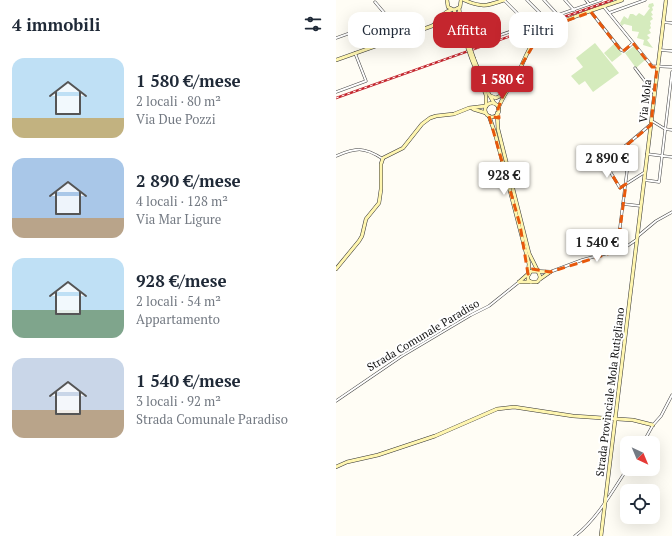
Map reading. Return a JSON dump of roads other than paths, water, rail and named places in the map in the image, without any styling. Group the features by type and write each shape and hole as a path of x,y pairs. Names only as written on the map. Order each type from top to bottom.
{"street":[{"path":"460,12 461,0"},
{"path":"464,0 473,4"},
{"path":"445,12 453,10 464,4 486,6 504,0 516,12"},
{"path":"527,0 539,12"},
{"path":"544,0 555,12"},
{"path":"565,0 574,10"},
{"path":"586,0 589,4"},
{"path":"568,12 601,0"},
{"path":"540,279 540,275 532,260 507,168 498,129 498,109 504,94 518,71 527,52 537,39 563,22 622,0"},
{"path":"609,13 645,0"},
{"name":"Via Mola","path":"636,251 666,0"},
{"path":"446,1 448,7 453,10"},
{"path":"443,12 446,1"},
{"path":"375,2 383,12"},
{"path":"604,7 652,66 672,66"},
{"path":"590,12 621,50 624,51 633,43"},
{"path":"663,22 672,23"},
{"path":"336,38 348,34"},
{"path":"336,60 369,48"},
{"path":"469,48 486,95 486,113"},
{"path":"660,50 672,51"},
{"path":"336,92 366,81 355,53"},
{"path":"473,59 490,96 498,109"},
{"path":"635,68 654,93"},
{"path":"644,180 659,182 672,72"},
{"path":"490,96 498,97 504,94"},
{"path":"382,159 403,148 422,124 430,118 486,106 494,103 504,94"},
{"path":"472,108 486,113 489,116 495,133 520,226 529,264 528,278 531,282"},
{"path":"489,116 494,116 497,113"},
{"path":"652,120 665,129 672,130"},
{"path":"645,172 620,188 605,163 651,125"},
{"path":"336,156 355,149 362,149 382,159"},
{"path":"617,154 626,171 626,184 617,251"},
{"path":"648,154 672,157"},
{"path":"336,269 359,241 362,236 366,219 378,202 381,189 382,159"},
{"path":"623,204 641,206"},
{"path":"519,282 537,282 550,272 578,261 623,249 656,221 672,212"},
{"name":"Strada Provinciale Mola Rutigliano","path":"601,536 636,251"},
{"path":"528,274 534,270 538,272 550,272"},
{"name":"Strada Comunale Paradiso","path":"336,401 408,353 474,313 489,306 528,274"},
{"path":"647,436 661,416 672,395"},
{"path":"336,467 347,462 378,455 435,436 497,409 514,407 573,416 637,421 653,426"},
{"path":"575,536 586,526 606,501 622,476"}],"railway":[{"path":"336,98 612,0"}]}
